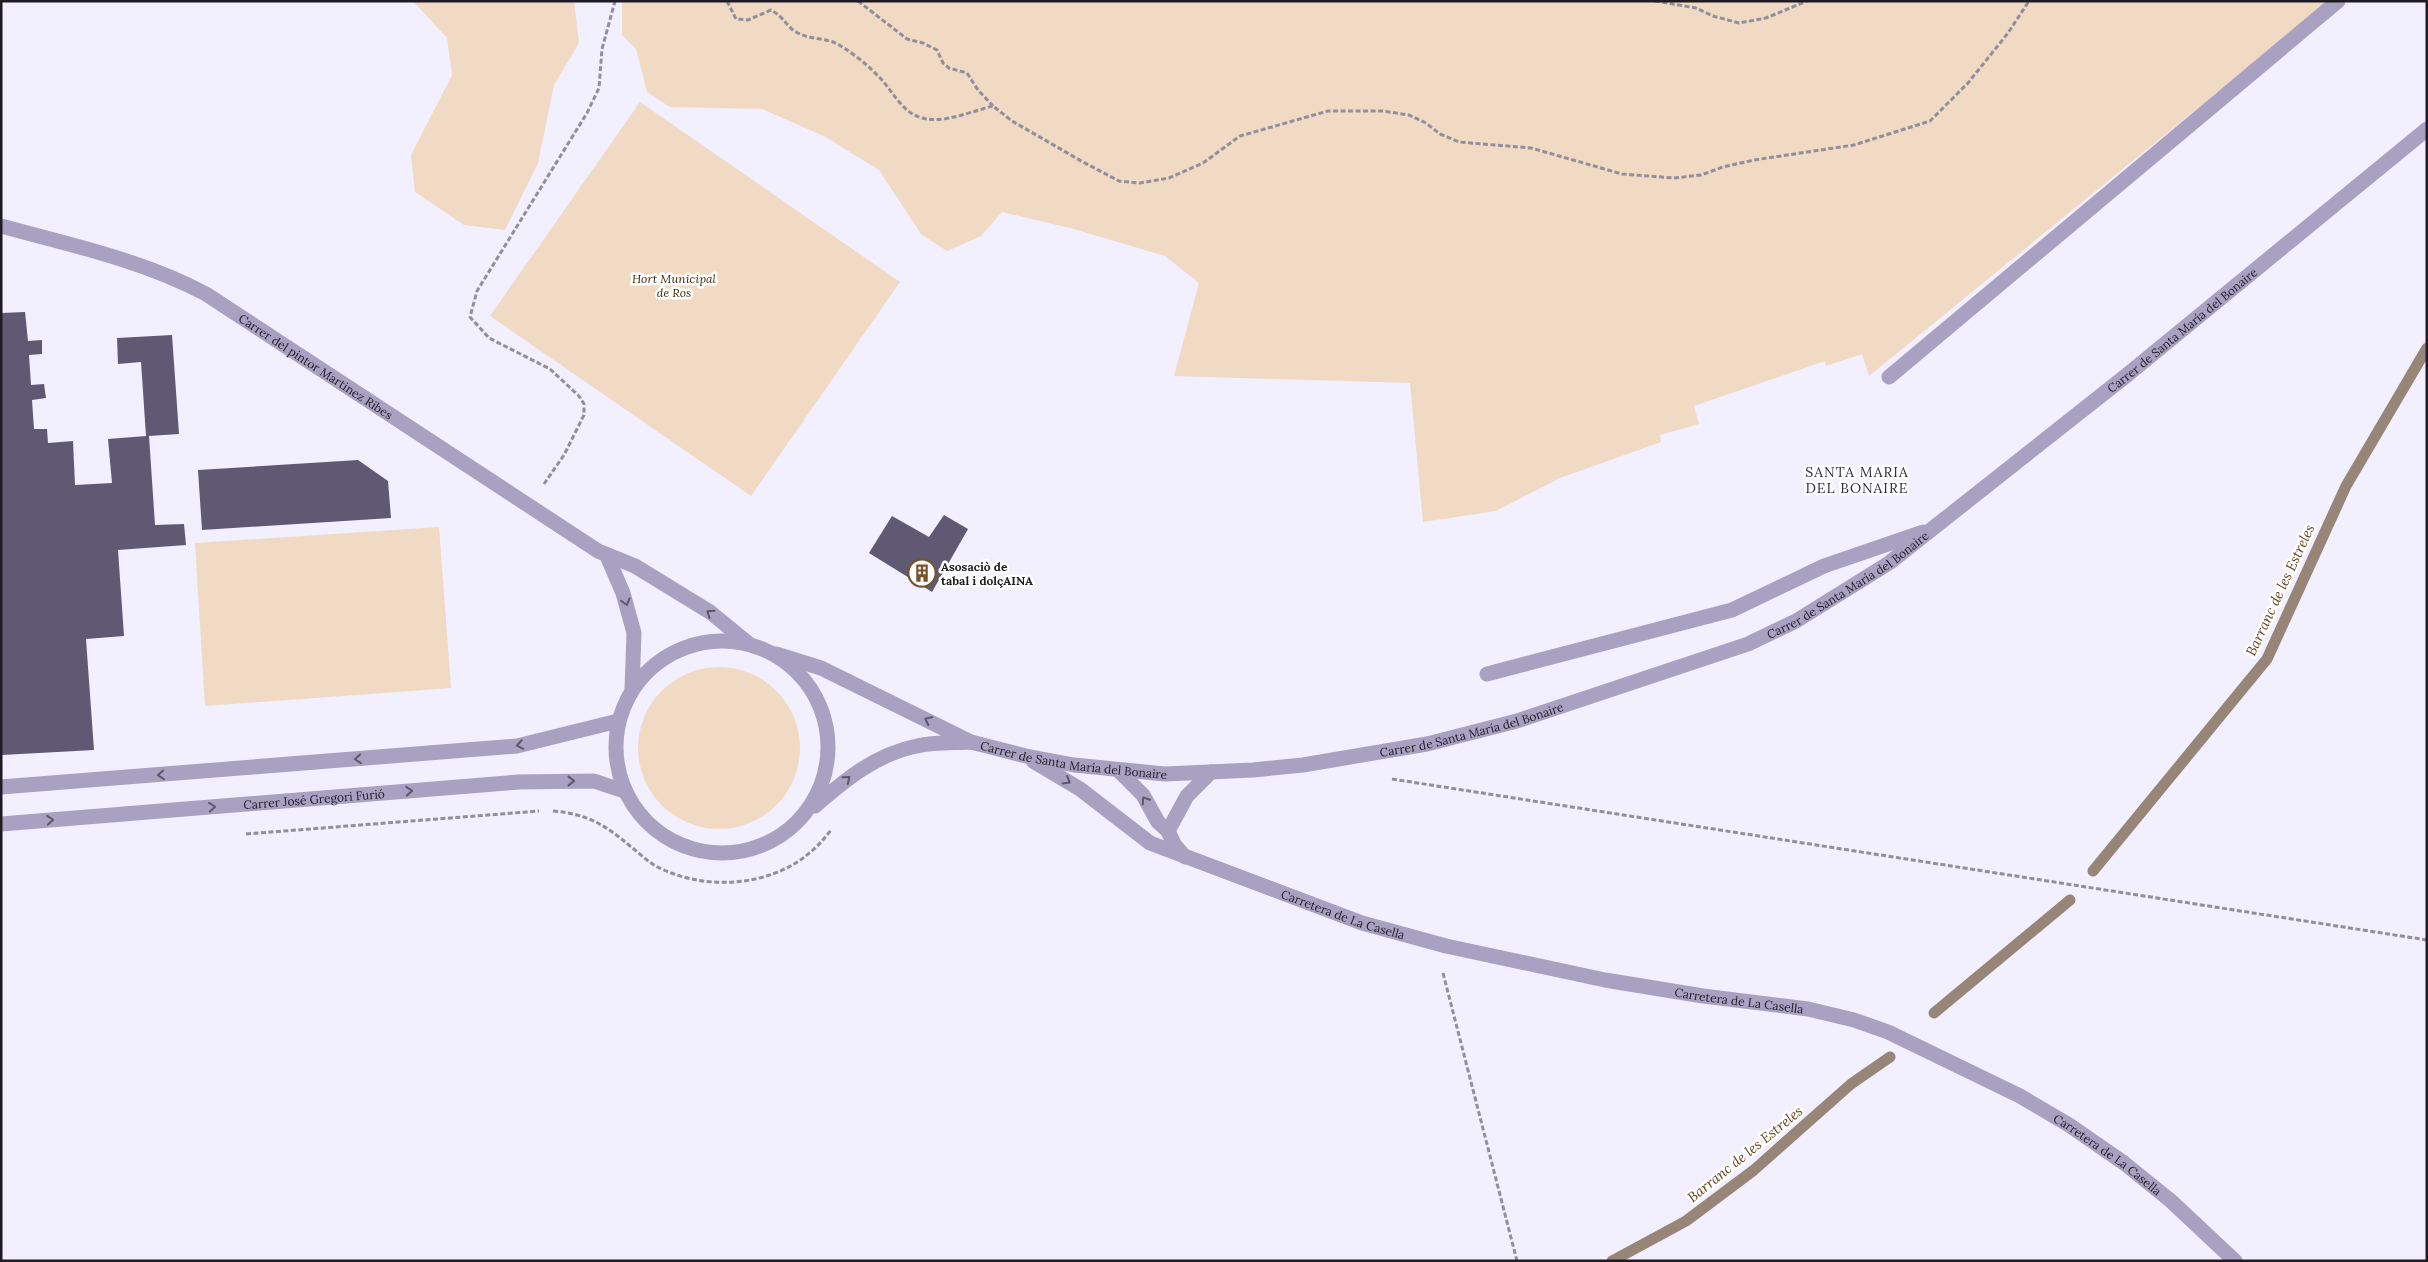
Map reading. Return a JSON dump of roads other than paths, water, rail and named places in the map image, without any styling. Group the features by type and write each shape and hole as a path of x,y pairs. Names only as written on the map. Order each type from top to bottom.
{"street":[{"path":"1889,377 2338,1"},
{"name":"Carrer de Santa María del Bonaire","path":"776,654 821,668 971,742 1026,756 1118,770 1165,774 1303,765 1427,744 1517,721 1748,644 1796,621 1849,590 1889,563 2127,375 2427,129"},
{"name":"Carrer del pintor Martinez Ribes","path":"1,226 132,261 181,281 215,300 608,556 635,566 702,607 748,643"},
{"name":"Carrer de Santa María del Bonaire","path":"1488,674 1732,610 1824,566 1934,528"},
{"path":"608,556 623,593 634,633 632,689"},
{"path":"624,792 615,756 618,721 632,689 656,663 686,646 716,640 748,643 776,654 804,677 822,708 830,742 825,778 810,810"},
{"path":"1,787 517,746 618,721"},
{"name":"Carrer de Santa María del Bonaire","path":"624,792 646,822 676,844 712,854 749,851 783,836 852,774 891,754 917,746 971,742"},
{"name":"Carretera de La Casella","path":"1026,756 1080,789 1150,843 1362,923 1446,946 1605,980 1703,996 1808,1009 1854,1020 1888,1032 2020,1096 2069,1125 2124,1163 2170,1201 2235,1261"},
{"path":"1118,770 1143,795 1158,822 1168,831 1174,844 1186,858"},
{"path":"1168,831 1187,796 1211,772"},
{"name":"Carrer José Gregori Furió","path":"1,824 519,782 594,781 624,792"}],"waterway":[{"name":"Barranc de les Estreles","path":"2093,871 2267,659 2346,486 2427,348"},
{"name":"Barranc de les Estreles","path":"1934,1013 2070,900"},
{"name":"Barranc de les Estreles","path":"1612,1261 1686,1221 1754,1170 1851,1084 1890,1057"}],"place":[{"name":"Asosaciò de tabal i dolçAINA","path":"922,573"}],"district":[{"name":"SANTA MARIA DEL BONAIRE","path":"1857,480"}],"park label":[{"name":"Hort Municipal de Ros","path":"674,285"}]}
